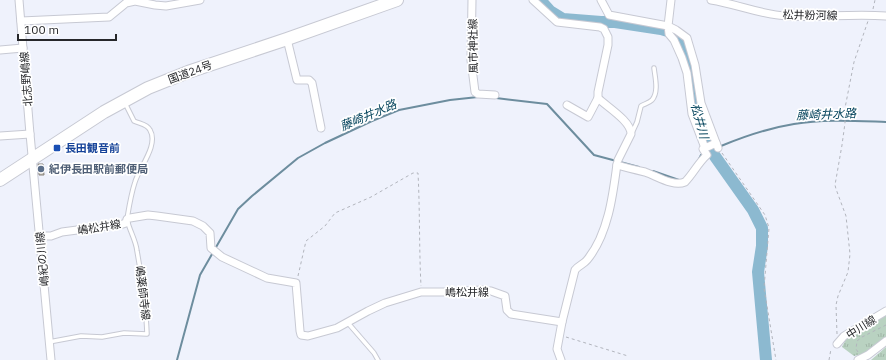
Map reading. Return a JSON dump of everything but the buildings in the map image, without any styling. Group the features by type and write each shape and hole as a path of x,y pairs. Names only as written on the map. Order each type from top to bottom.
{"highway":[{"name":"国道24号","path":"0,180 124,100 148,88 188,72 397,0"}],"street":[{"name":"北志野嶋線","path":"19,0 32,158"},
{"path":"21,21 109,16 126,3 135,1 166,6 200,0"},
{"name":"風市神社線","path":"472,0 471,60 475,92 478,94 495,95"},
{"path":"533,0 557,22 600,27 607,33 608,45 598,98 588,117 567,105"},
{"path":"601,0 609,15 676,30 687,38 695,65 701,103 716,145 704,149"},
{"path":"617,163 674,183 682,184 707,155 692,114 685,65 669,29 671,0"},
{"name":"松井粉河線","path":"712,0 786,16 871,14 886,16"},
{"path":"287,39 297,80 309,80 312,83 321,128"},
{"path":"0,50 23,48"},
{"path":"561,360 557,349 575,270 579,265 586,262 594,250 609,213 617,163 631,134 629,126 624,120 598,98"},
{"path":"0,136 30,134"},
{"name":"嶋紀の川線","path":"32,158 51,360"},
{"name":"嶋松井線","path":"40,236 51,236 62,232 123,224 126,223 127,219 148,215 193,221 203,226 210,233 211,248 214,251 266,278 296,283 300,331 302,335 308,336 337,328 373,308 421,292 491,291 505,296 507,310 511,314 562,322"},
{"name":"中川線","path":"837,344 844,336 886,311"},
{"path":"860,359 886,342"}],"lane":[{"path":"631,134 637,122 641,106 653,99 656,81 654,68"},
{"name":"嶋薬師寺線","path":"49,342 81,336 102,336 124,333 147,334 146,311 137,249 127,219 134,182 147,158 152,144 150,130 147,126 134,121 124,100"},
{"path":"348,322 378,360"}],"path":[{"path":"829,360 830,350 837,344 836,305 848,272 850,254 846,216 836,189 845,123 845,108 854,62 875,0"},
{"path":"716,145 768,221 769,228 764,288 776,360"},
{"path":"296,283 306,241 325,226 335,213 370,197 413,172 418,173 420,202 419,241 421,292"},
{"path":"860,359 856,349 857,341 886,325"},
{"path":"560,335 628,356"}],"green space":[{"path":"886,315 886,337 870,352 854,356 842,347 847,337"},
{"path":"886,347 886,360 871,360"}],"waterway":[{"name":"松井川","path":"540,0 550,11 563,19 615,22 671,32 676,36 684,48 698,115 707,145 753,210 762,228 762,246 758,272 766,360"},
{"name":"藤崎井水路","path":"177,360 200,275 238,209 252,196 298,158 325,143 372,121 399,110 450,100 478,97"},
{"name":"藤崎井水路","path":"496,98 547,104 594,155 639,167"},
{"name":"藤崎井水路","path":"721,146 757,133 805,122 886,122"},
{"name":"藤崎井水路","path":"698,161 701,155"},
{"name":"藤崎井水路","path":"653,171 679,180"}],"place":[{"name":"長田観音前","path":"57,148"},
{"name":"紀伊長田駅前郵便局","path":"41,169"}]}
